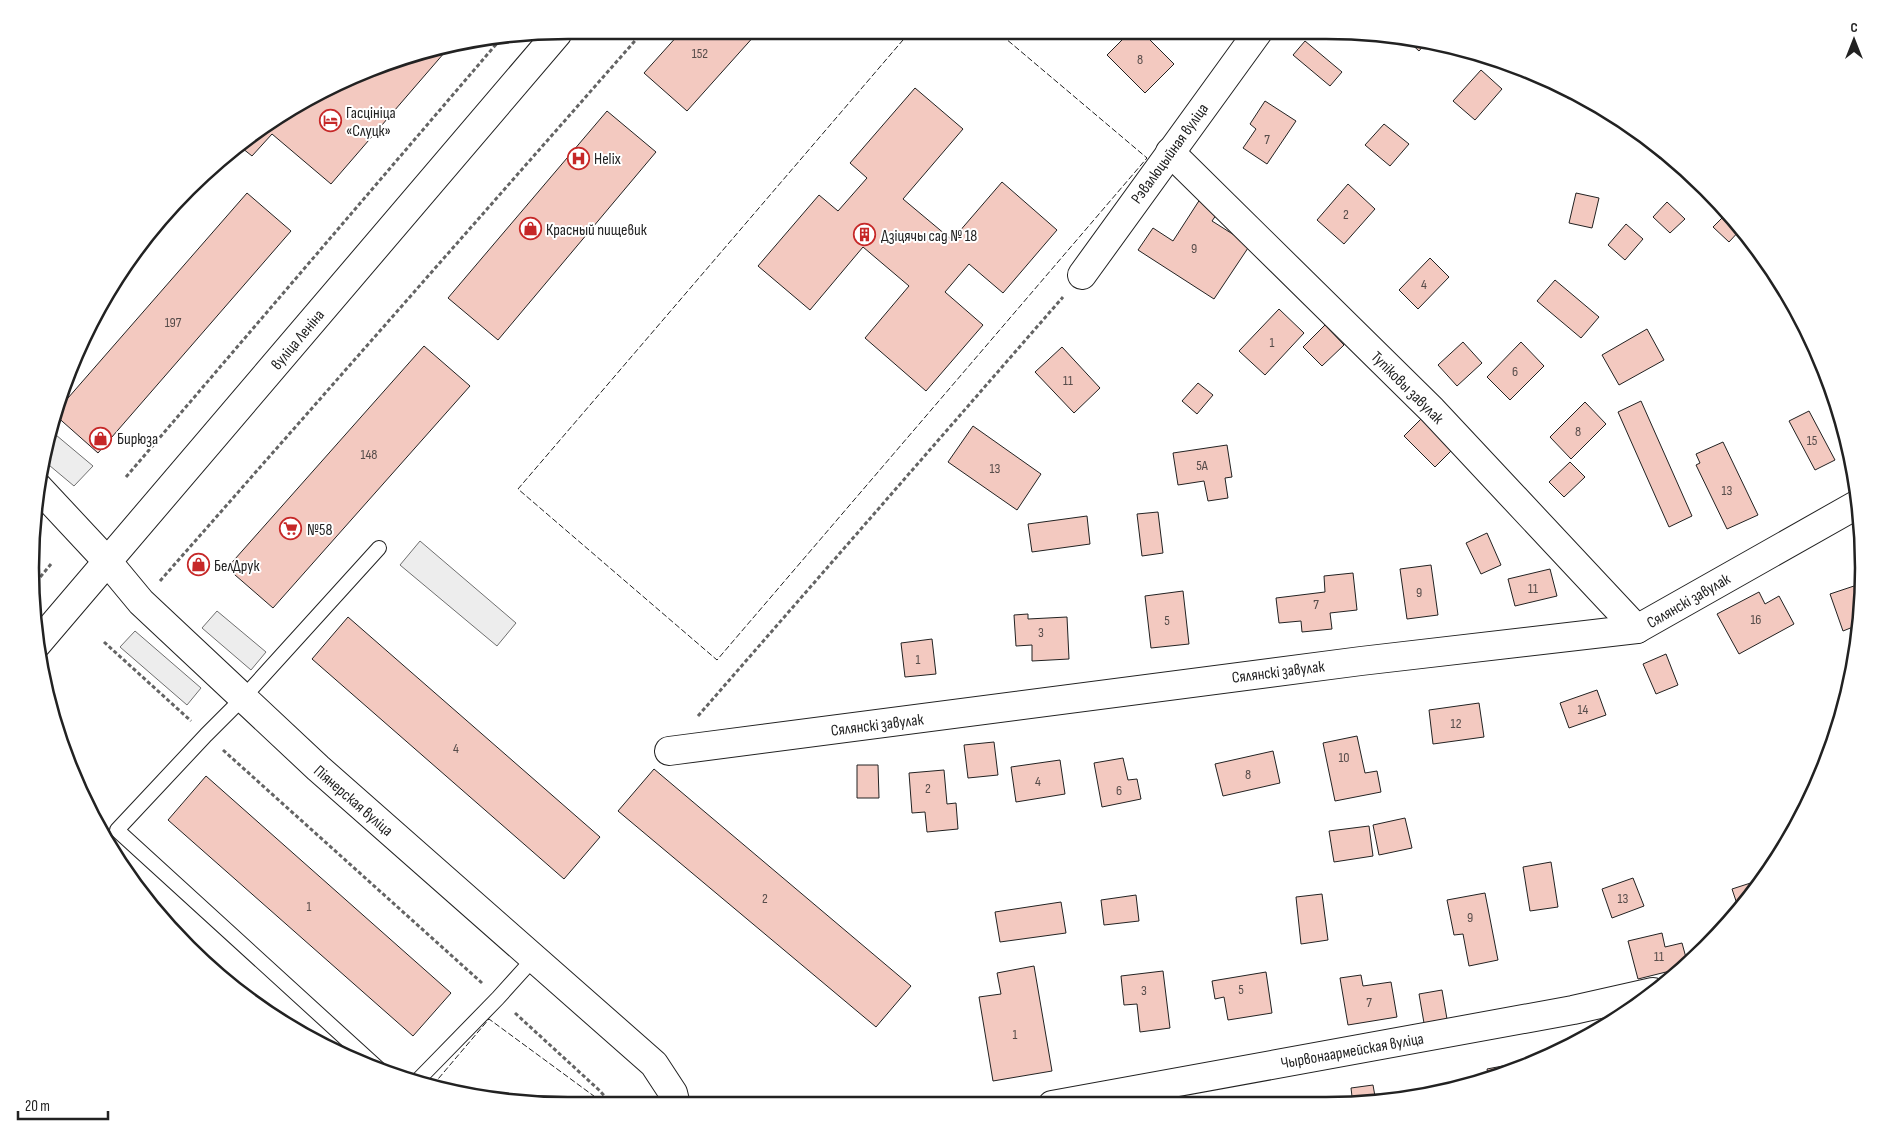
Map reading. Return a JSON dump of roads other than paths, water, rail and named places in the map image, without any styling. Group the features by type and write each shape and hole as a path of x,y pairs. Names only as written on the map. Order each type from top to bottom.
{"street":[{"name":"Рэвалюцыйная вуліца","path":"1082,275 1253,39"},
{"name":"вуліца Леніна","path":"43,638 546,40"},
{"name":"Тупіковы завулак","path":"1170,152 1432,410 1637,629"},
{"name":"Піянерская вуліца","path":"44,493 107,561 141,602 242,699 654,1064 674,1097"},
{"name":"Сялянскі завулак","path":"669,751 1351,662 1637,629 1852,508"},
{"name":"Чырвонаармейская вуліца","path":"1096,1097 1572,1010 1638,995"}],"lane":[{"path":"366,1057 117,830 242,699 379,548"},
{"path":"422,1076 535,958"}],"place":[{"name":"Гасцініца «Слуцк»","path":"330,121"},
{"name":"Helix","path":"578,158"},
{"name":"Красный пищевик","path":"530,229"},
{"name":"Дзіцячы сад № 18","path":"865,235"},
{"name":"Бирюза","path":"101,438"},
{"name":"№58","path":"291,529"},
{"name":"БелДрук","path":"198,565"}]}
